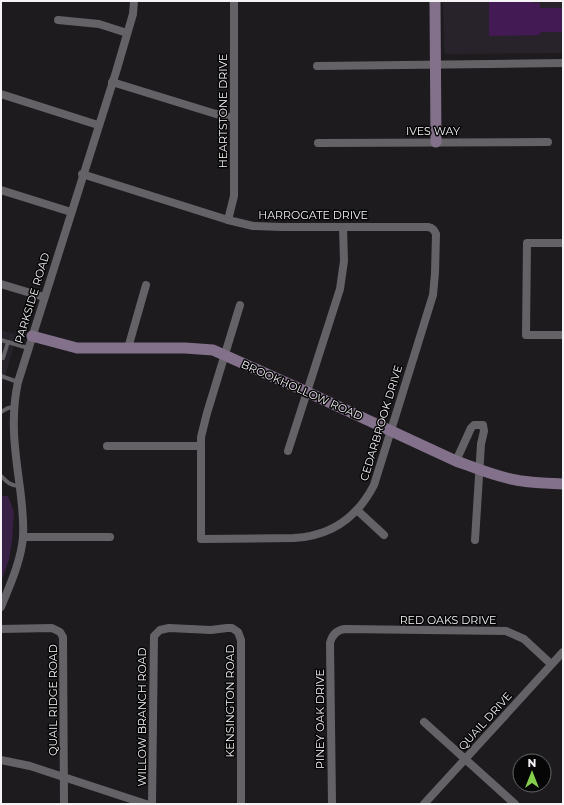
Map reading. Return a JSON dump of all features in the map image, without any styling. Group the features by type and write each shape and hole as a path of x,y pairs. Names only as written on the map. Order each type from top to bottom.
{"street":[{"name":"PARKSIDE ROAD","path":"1,607 18,562 23,537 14,434 14,407 18,382 133,14 134,1"},
{"name":"HEARTSTONE DRIVE","path":"228,220 234,196 234,1"},
{"path":"435,1 436,142"},
{"path":"58,20 99,24 127,33"},
{"path":"317,66 563,63"},
{"path":"112,82 216,114 234,118"},
{"path":"1,94 98,125"},
{"name":"IVES WAY","path":"318,143 548,142"},
{"name":"HARROGATE DRIVE","path":"82,174 228,220 253,226 432,228"},
{"path":"1,190 71,212"},
{"path":"288,451 340,289 344,261 343,227"},
{"name":"CEDARBROOK DRIVE","path":"201,446 201,539 287,538 314,536 330,530 357,510 364,502 374,485 433,295 436,234 432,228"},
{"path":"563,243 526,244 526,335 563,335"},
{"path":"1,284 44,297"},
{"path":"128,348 146,285"},
{"path":"107,446 201,446 204,423 240,305"},
{"name":"BROOKHOLLOW ROAD","path":"32,336 71,347 84,348 207,349 224,355 456,461 479,470 521,481 563,484"},
{"path":"456,461 471,428 474,425 483,425 484,431 481,444 475,540"},
{"path":"357,510 384,535"},
{"path":"23,537 110,537"},
{"name":"QUAIL RIDGE ROAD","path":"1,628 52,628 60,632 63,637 64,804"},
{"name":"KENSINGTON ROAD","path":"158,632 169,628 211,630 227,628 235,630 240,636 241,804"},
{"name":"RED OAKS DRIVE","path":"334,634 345,630 506,632 524,639 551,664"},
{"name":"WILLOW BRANCH ROAD","path":"152,804 153,639 158,632"},
{"name":"PINEY OAK DRIVE","path":"332,804 330,644 334,634"},
{"name":"QUAIL DRIVE","path":"424,804 563,652"},
{"path":"424,722 515,804"},
{"path":"1,760 30,766 146,804"}],"lane":[{"path":"1,340 28,348"},
{"path":"1,357 3,358 8,342"},
{"path":"1,376 18,382"},
{"path":"1,412 8,408 14,407"},
{"path":"1,476 14,486 19,486"}],"shaded area":[{"path":"443,1 563,1 563,53 445,53"},
{"path":"1,330 17,335 3,383 1,398"},
{"path":"1,496 8,496 14,512 9,560 1,582"}],"building":[{"path":"489,1 532,1 534,3 540,3 540,8 563,8 563,32 540,32 540,35 489,36"}]}
